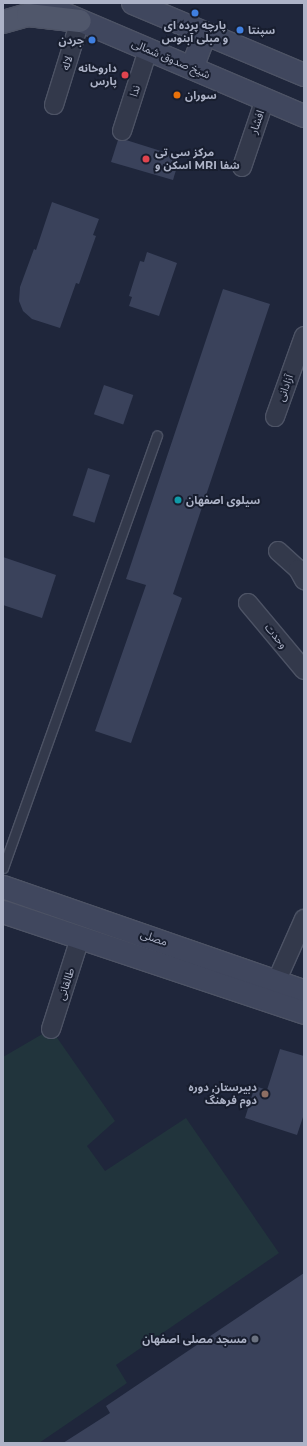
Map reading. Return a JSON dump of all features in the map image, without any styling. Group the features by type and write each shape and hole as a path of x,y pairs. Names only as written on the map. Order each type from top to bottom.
{"main road":[{"name":"شیخ صدوق شمالی","path":"39,3 304,116"},
{"path":"133,3 304,76"},
{"path":"3,22 28,14 80,21"},
{"path":"192,68 205,34"},
{"name":"مصلی","path":"3,887 277,980 304,991"},
{"path":"3,912 304,1013"}],"street":[{"name":"لاله","path":"54,105 80,21"},
{"name":"ندا","path":"122,131 148,50"},
{"name":"افشار","path":"242,167 265,99"},
{"name":"آزادانی","path":"275,417 304,336"},
{"path":"278,551 298,569 304,580"},
{"name":"وحدت","path":"248,603 304,670"},
{"path":"277,980 304,919"},
{"name":"طالقانی","path":"51,1029 80,938"}],"lane":[{"path":"3,868 157,436"}],"shaded area":[{"path":"51,1029 115,1121 87,1146 105,1171 186,1118 279,1253 116,1365 127,1383 39,1443 3,1443 3,1057"}],"building":[{"name":"مرکز سی تی اسکن و MRI شفا","path":"118,140 126,140 180,157 173,180 111,162"},
{"path":"52,202 99,219 93,235 96,236 79,284 76,283 60,328 32,319 23,311 19,301 20,287 34,249 36,250"},
{"path":"147,252 177,263 159,316 129,306 132,297 129,296 140,261 144,262"},
{"path":"223,289 270,304 173,594 182,598 131,743 95,731 146,585 126,579"},
{"path":"104,385 133,395 123,424 94,414"},
{"path":"88,468 110,475 94,523 73,516"},
{"path":"3,557 56,575 42,618 3,605"},
{"path":"280,1049 304,1056 304,1114 297,1135 245,1118 255,1086 267,1090"},
{"name":"مسجد مصلی اصفهان","path":"304,1273 304,1443 63,1443 110,1413 106,1406"}],"place":[{"name":"پارچه پرده ای و مبلی آبنوس","path":"195,13"},
{"name":"سپنتا","path":"240,30"},
{"name":"جردن","path":"92,40"},
{"name":"داروخانه پارس","path":"125,75"},
{"name":"سوران","path":"177,95"},
{"name":"مرکز سی تی اسکن و MRI شفا","path":"146,159"},
{"name":"سیلوی اصفهان","path":"178,500"},
{"name":"دبیرستان دوره دوم فرهنگ","path":"265,1094"},
{"name":"مسجد مصلی اصفهان","path":"255,1339"}]}
